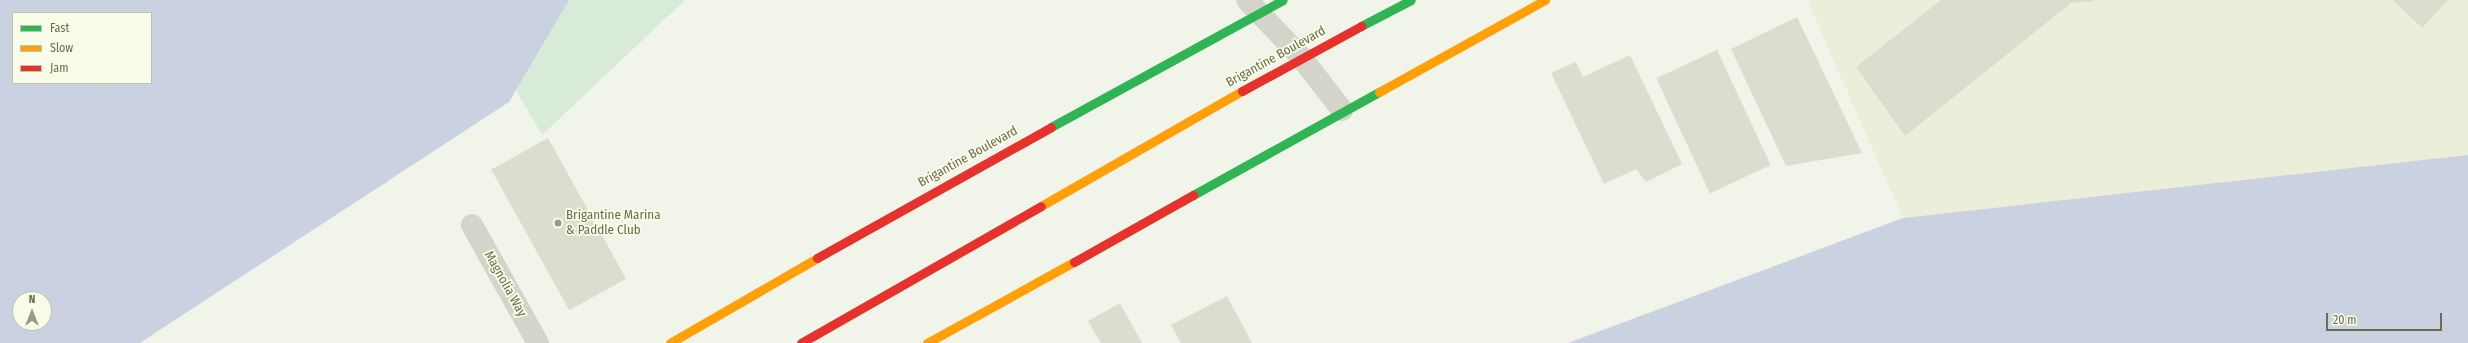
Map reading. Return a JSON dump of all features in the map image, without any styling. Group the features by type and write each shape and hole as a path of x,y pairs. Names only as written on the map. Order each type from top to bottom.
{"main road":[{"name":"Brigantine Boulevard","path":"670,343 1252,7 1283,0"},
{"name":"Brigantine Boulevard","path":"801,343 1301,57 1411,0"},
{"path":"927,343 1342,110 1545,0"}],"street":[{"path":"1252,7 1301,57 1342,110"},
{"name":"Magnolia Way","path":"472,225 538,343"}],"path":[{"path":"54,0 60,12"},
{"path":"285,0 386,183"},
{"path":"100,84 212,296"}],"shaded area":[{"path":"463,0 685,0 542,135"},
{"path":"1807,0 2468,0 2468,155 1903,218"}],"water":[{"path":"0,0 569,0 509,102 140,343 0,343"},
{"path":"2468,155 2468,343 1568,343 1903,218"}],"building":[{"path":"1941,0 2094,1 2071,3 1905,136 1856,67"},
{"path":"2393,0 2448,0 2422,28"},
{"path":"1797,17 1862,153 1786,166 1731,49"},
{"path":"1717,50 1771,165 1710,193 1656,78"},
{"path":"1630,55 1682,164 1646,182 1636,169 1604,184 1551,73 1576,62 1583,77"},
{"name":"Brigantine Marina & Paddle Club","path":"548,138 626,279 569,310 491,170"},
{"path":"1227,296 1252,343 1181,343 1171,325"},
{"path":"1120,303 1142,343 1101,343 1088,321"}],"traffic: fast":[{"path":"1051,127 1283,0"},
{"path":"1361,26 1411,0"},
{"path":"1193,195 1379,92"}],"traffic: slow":[{"path":"1379,92 1545,0"},
{"path":"1041,206 1242,91"},
{"path":"670,343 817,258"},
{"path":"927,343 1074,262"}],"traffic: jam":[{"path":"1242,91 1361,26"},
{"path":"817,258 1051,127"},
{"path":"1074,262 1193,195"},
{"path":"801,343 1041,206"}],"place":[{"name":"Brigantine Marina & Paddle Club","path":"558,223"}]}
